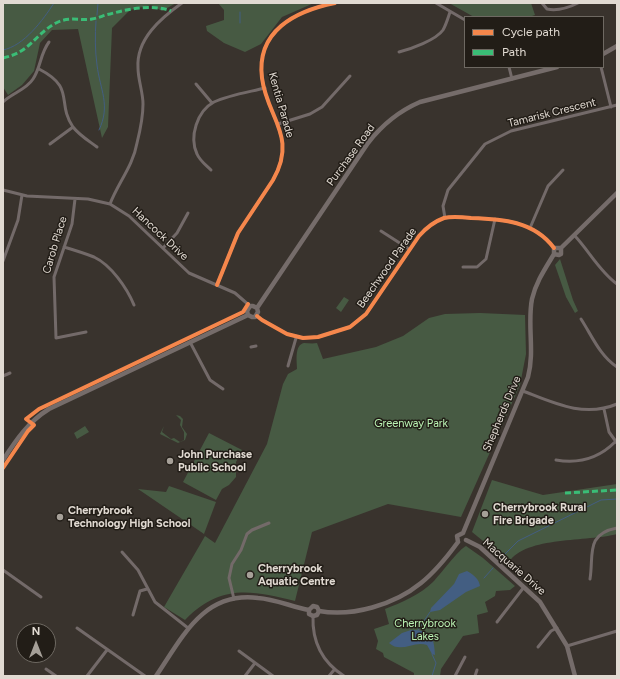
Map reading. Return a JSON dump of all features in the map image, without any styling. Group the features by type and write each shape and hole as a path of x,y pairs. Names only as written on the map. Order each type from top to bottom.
{"main road":[{"path":"604,53 617,46"},
{"name":"Purchase Road","path":"257,308 368,143 389,120 407,108 420,102 553,68"},
{"path":"561,248 561,254 557,256 554,254 554,248 561,248 575,236 617,193"},
{"name":"Shepherds Drive","path":"463,533 523,391 531,366 532,299 539,278 554,254"},
{"path":"3,460 25,428 40,414 90,388 248,315 252,317 257,316 257,308 250,306 247,311 248,315"},
{"path":"308,610 313,606 317,607 319,611 350,612 376,606 398,598 430,576 458,542 457,536 463,533 466,540 463,543 458,542"},
{"name":"Macquarie Drive","path":"466,540 480,547 540,602 567,646 575,676"},
{"path":"156,676 188,628 209,609 234,598 264,598 308,610 309,614 313,616 317,615 319,611"}],"street":[{"path":"110,204 133,161 138,142 143,104 138,70 139,57 153,27 182,3"},
{"name":"Kentia Parade","path":"216,285 238,233 279,169 282,158 283,144 278,124 262,78 263,58 268,42 282,25 304,12 318,6 335,3"},
{"path":"436,3 464,19"},
{"path":"542,3 544,7 553,10 562,9 578,3"},
{"path":"399,52 409,50 435,37 443,30 450,12"},
{"path":"3,102 32,81 38,69 43,51 49,42"},
{"path":"509,68 512,78"},
{"path":"601,68 611,107"},
{"path":"38,69 49,74 60,86 73,127 97,146"},
{"path":"278,124 310,114 322,107 350,76"},
{"path":"196,84 212,103"},
{"path":"211,170 203,163 196,153 194,137 198,120 212,103 265,88"},
{"name":"Tamarisk Crescent","path":"445,218 443,206 448,190 485,144 511,131 617,105"},
{"path":"50,144 73,127"},
{"path":"530,228 548,186 563,170"},
{"name":"Hancock Drive","path":"3,190 22,195 97,200 110,204 129,216 189,273 235,293 250,306"},
{"path":"3,261 4,253 18,220 22,195"},
{"name":"Carob Place","path":"75,199 72,224 54,277 56,338 86,332"},
{"path":"163,248 177,233 188,213"},
{"name":"Beechwood Parade","path":"296,338 318,337 350,327 360,320 368,311 419,236 428,227 445,218 495,219 514,222 530,228 554,248"},
{"path":"463,268 477,267 486,260 495,219"},
{"path":"381,231 409,250"},
{"path":"575,236 586,247 605,274 616,282"},
{"path":"64,247 104,263 131,297 134,305"},
{"path":"257,316 296,338 288,366"},
{"path":"581,319 609,362 617,367"},
{"path":"190,342 210,380 223,388"},
{"path":"251,347 256,346"},
{"path":"3,376 10,373"},
{"path":"523,391 560,406 573,409 604,409 617,404"},
{"path":"556,460 568,462 597,457 616,443 609,432 604,409"},
{"path":"234,598 230,578 232,564 241,550 247,534 252,530 269,523"},
{"path":"590,579 593,543 603,532 617,528"},
{"path":"122,552 138,570 155,602 188,628"},
{"path":"3,570 41,597"},
{"path":"497,622 524,587"},
{"path":"133,615 140,591 147,589"},
{"path":"313,616 315,641 324,660 334,670 344,676"},
{"path":"77,628 145,676"},
{"path":"538,647 550,631 557,628"},
{"path":"567,646 616,631 617,636"},
{"path":"87,676 107,650"},
{"path":"239,651 273,676"},
{"path":"456,676 465,657"},
{"path":"246,676 255,663"},
{"path":"46,669 56,676"},
{"path":"329,676 334,670"},
{"path":"475,676 477,670"}],"green space":[{"path":"3,3 176,3 162,11 151,5 130,10 112,28 108,127 102,138 78,29 52,30 40,43 34,71 22,85 8,95 3,87"},
{"path":"218,3 314,3 282,17 261,44 245,52 224,43 207,31 206,26 224,20 224,10"},
{"path":"449,3 531,3 535,15 532,16 472,16"},
{"path":"560,259 578,311 575,313 566,297 555,265"},
{"path":"344,297 349,300 341,312 336,308"},
{"name":"Greenway Park","path":"480,313 525,315 526,354 520,385 461,517 388,504 312,532 295,601 264,594 237,593 224,595 211,600 198,608 185,620 164,607 205,536 215,543 267,444 283,384 288,374 297,369 297,350 301,344 317,343 323,359 376,347 403,336 429,318 445,314"},
{"path":"176,415 183,419 182,427 187,434 185,440 178,443 160,434 164,426 162,432 171,439 174,438 180,442 184,440 184,432 180,425 181,420"},
{"path":"85,426 89,432 77,439 74,433"},
{"path":"209,433 242,450 236,462 236,477 229,485 222,489 216,500 183,482"},
{"path":"492,480 543,495 617,484 617,534 543,544 529,548 517,554 509,562 472,532"},
{"path":"169,486 216,502 204,534 138,489 166,492"},
{"name":"Cherrybrook Lakes","path":"466,546 483,558 515,586 510,590 496,591 495,596 485,602 488,612 477,615 479,633 463,636 441,669 440,676 414,676 414,673 384,657 383,653 376,649 378,641 374,629 389,624 385,609 410,598 423,590 436,579"}],"water":[{"path":"467,571 476,577 480,586 466,592 440,610 430,612 431,608 454,584 459,574"},
{"path":"411,630 423,631 430,635 434,643 435,655 432,654 427,645 417,644 398,647 389,643 402,633"}],"waterway":[{"path":"3,50 11,48 25,38 39,24 54,3"},
{"path":"97,15 98,3"},
{"path":"240,12 240,23"},
{"path":"96,21 96,60 104,98 104,113 99,130"},
{"path":"502,557 518,541 601,500 617,499"},
{"path":"484,578 493,568"},
{"path":"418,630 430,612"},
{"path":"432,654 436,663 432,676"}],"marked path":[{"path":"3,58 20,52 49,27 61,21 70,19 92,19 124,10 140,8 157,8 171,11"},
{"path":"565,493 617,490"}],"cycle path":[{"path":"217,285 238,233 273,180 280,165 283,151 279,128 269,105 262,78 262,62 265,48 272,36 281,26 293,18 306,11 335,3"},
{"path":"257,316 287,334 303,338 318,337 350,327 366,314 424,230 436,221 444,218 483,218 517,223 537,232 554,248"},
{"path":"3,468 28,431 34,425 26,419 39,409 243,312 248,304"}],"place":[{"name":"John Purchase Public School","path":"170,461"},
{"name":"Cherrybrook Rural Fire Brigade","path":"485,514"},
{"name":"Cherrybrook Technology High School","path":"60,517"},
{"name":"Cherrybrook Aquatic Centre","path":"250,575"}]}
